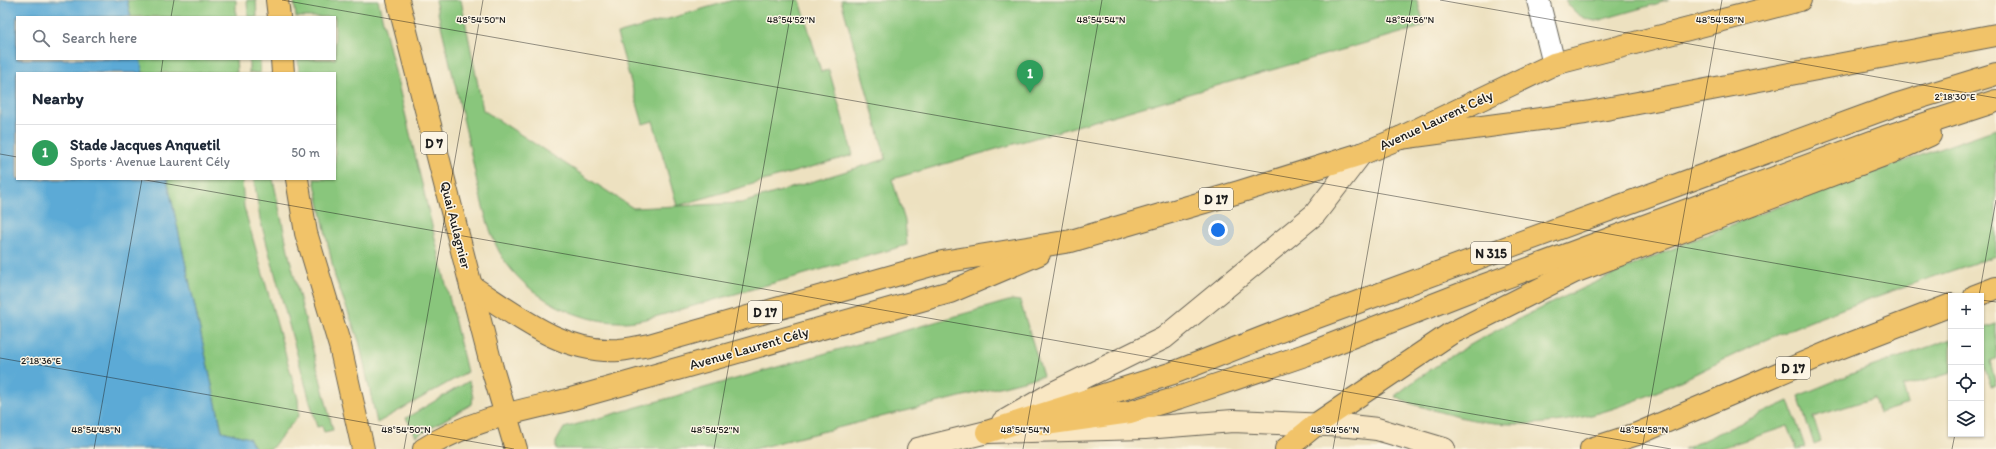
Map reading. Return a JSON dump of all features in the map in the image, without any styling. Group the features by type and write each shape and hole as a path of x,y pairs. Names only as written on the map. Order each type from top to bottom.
{"main road":[{"path":"277,0 279,16"},
{"name":"Quai Aulagnier","path":"398,0 471,286 516,449"},
{"name":"Avenue Laurent Cély","path":"471,286 530,324 567,343 590,348 619,350 663,341 942,262 1071,240 1239,192 1361,154 1400,138 1554,64 1800,0"},
{"path":"1400,138 1585,113 1996,35"},
{"path":"282,60 283,72"},
{"name":"N 315","path":"987,432 1173,373 1305,321 1895,105 1996,74"},
{"name":"N 315","path":"987,432 1130,412 1181,397 1305,354 1474,289 1878,140 1996,100"},
{"path":"1286,449 1318,423 1450,334 1574,272 1892,152 1996,106"},
{"path":"987,432 1053,393 1164,338 1315,214 1361,154"},
{"path":"297,180 306,233 340,346 363,449"},
{"name":"Avenue Laurent Cély","path":"424,449 452,434 506,414 567,400 950,292 1071,240"},
{"path":"1983,293 1996,288"},
{"name":"D 17","path":"1591,449 1637,434 1834,350 1948,306"},
{"path":"918,449 987,432 1145,428 1233,421 1318,423 1377,429 1444,449"}],"street":[{"path":"1538,0 1554,64"},
{"path":"1614,449 1637,434"}],"green space":[{"path":"127,0 236,0 236,16 131,16"},
{"path":"247,0 256,0 257,16 248,16"},
{"path":"294,0 378,0 467,372 377,423 359,341 335,277 314,180 336,180 336,72 299,72 298,60 336,60 336,16 296,16"},
{"path":"435,0 461,0 483,110 633,208 742,203 886,159 841,0 1417,0 1425,26 892,179 905,221 907,245 658,316 636,321 622,322 603,321 584,317 565,310 531,289 516,275 504,260 495,243 482,203"},
{"path":"733,0 800,0 821,72 829,70 853,155 677,206 653,121 643,124 617,34"},
{"path":"1565,0 1670,0 1596,21 1582,17 1571,8"},
{"path":"140,60 236,60 237,72 143,72"},
{"path":"249,60 260,60 260,72 249,72"},
{"path":"1996,129 1996,256 1888,292 1835,312 1746,349 1644,397 1610,410 1574,419 1536,424 1483,422 1403,401 1395,396 1461,350 1557,300 1632,266 1683,244 1787,204"},
{"path":"167,180 242,180 244,207 298,399 299,415 271,449 256,449 249,438 222,431"},
{"path":"254,180 273,180 289,255 333,430 324,432 322,426 317,427 260,219"},
{"path":"1012,300 1020,301 1043,376 754,449 556,449 556,442 564,428"},
{"path":"1996,324 1996,358 1990,361 1996,385 1991,386 1984,366 1984,328"},
{"path":"1948,340 1948,374 1903,387 1908,404 1879,413 1874,398 1813,417 1821,441 1814,444 1798,396 1854,373"},
{"path":"469,381 473,397 472,404 416,436 406,418"},
{"path":"1789,401 1805,447 1797,449 1788,426 1718,449 1684,449"}],"water":[{"path":"0,0 127,0 131,16 16,16 16,60 140,60 143,72 16,72 16,180 167,180 222,431 249,438 256,449 0,449"}],"place":[{"name":"Stade Jacques Anquetil","path":"1030,93"}]}
